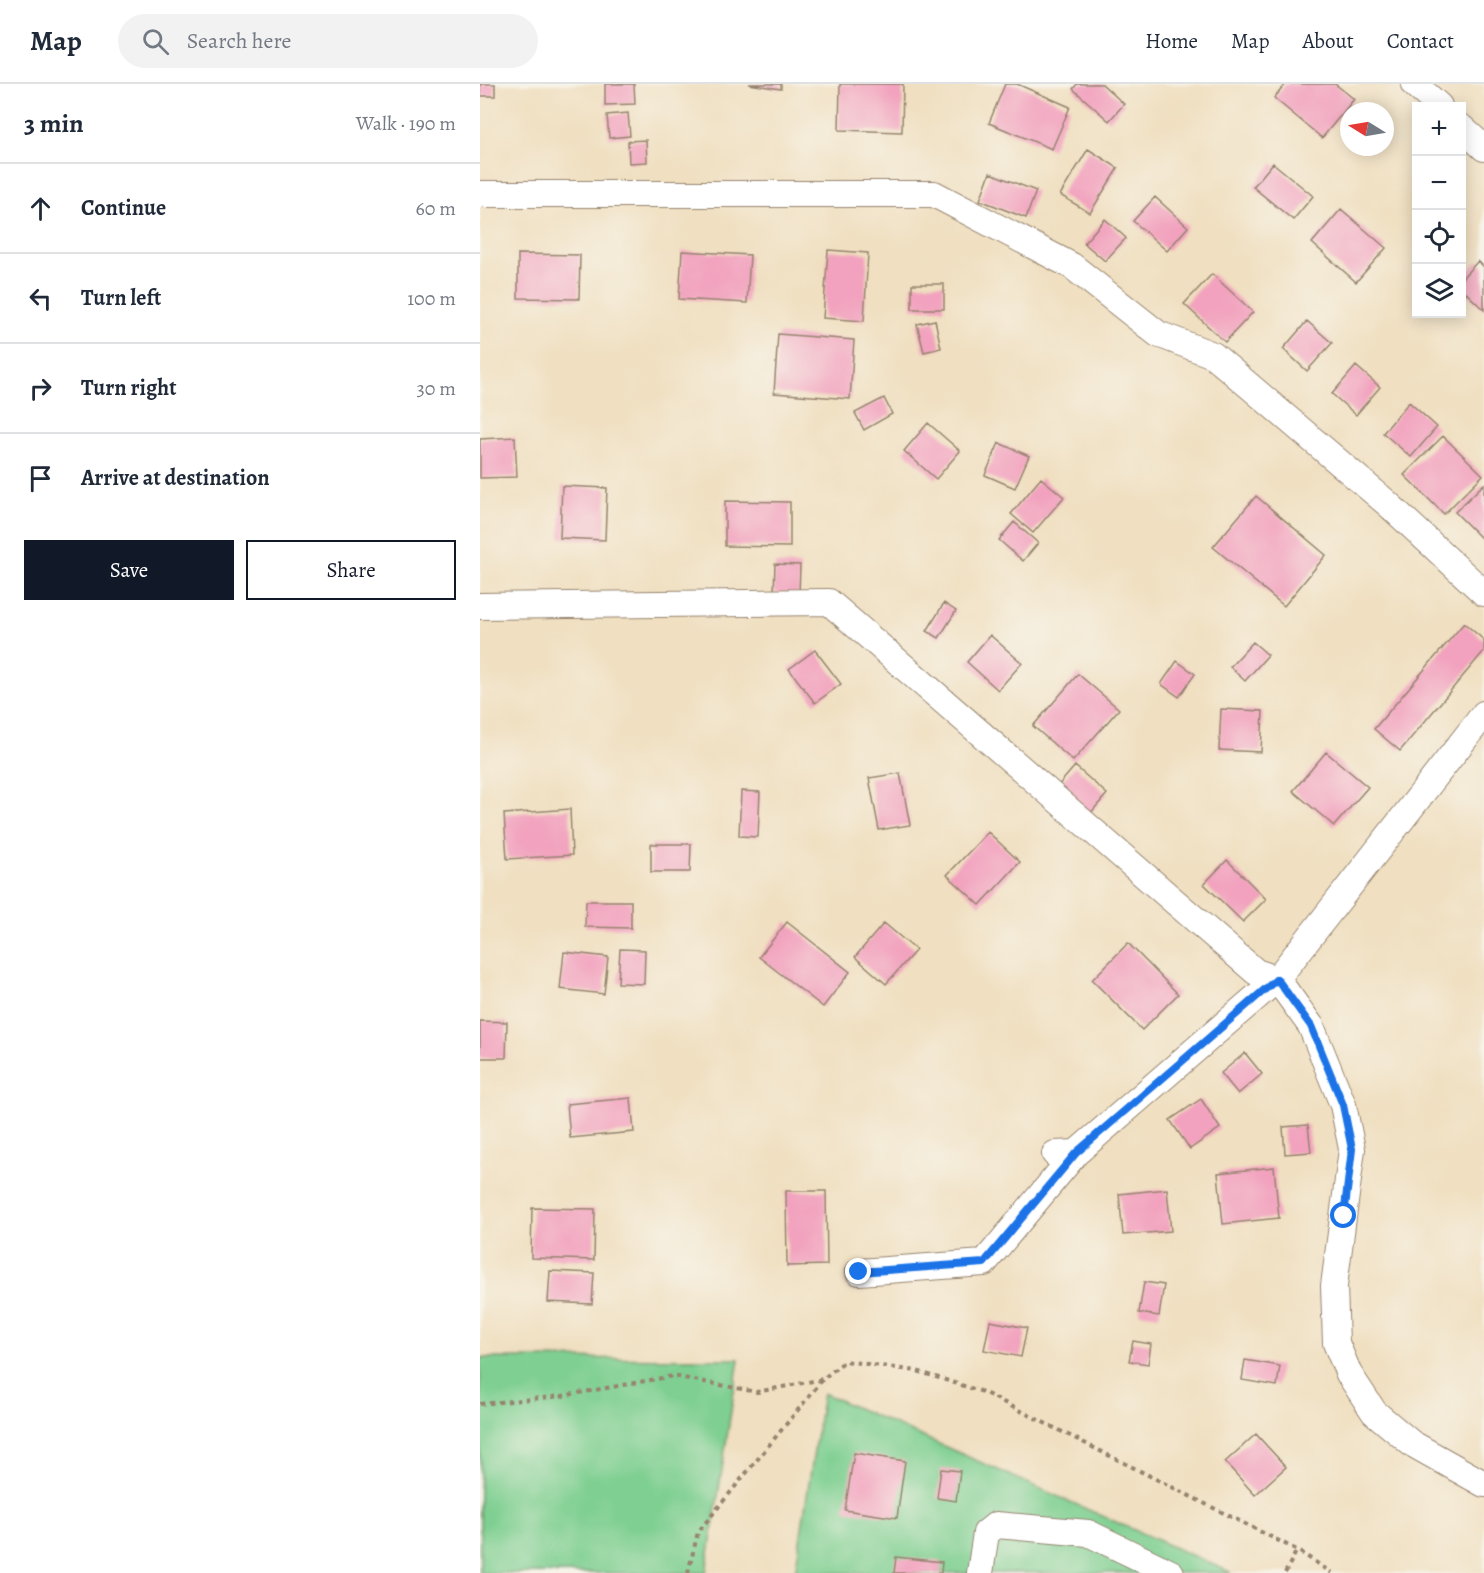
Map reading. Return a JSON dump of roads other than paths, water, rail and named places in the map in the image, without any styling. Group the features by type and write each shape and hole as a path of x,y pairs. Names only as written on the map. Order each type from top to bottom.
{"street":[{"path":"1414,84 1434,102"},
{"path":"1466,132 1484,148"},
{"path":"480,194 934,194 1072,266 1158,334 1213,355 1388,504 1484,593"},
{"path":"480,606 829,602 1256,972 1277,979 1311,1026 1343,1105 1352,1149 1334,1286 1336,1343 1349,1374 1374,1412 1411,1443 1484,1484"},
{"path":"859,1272 984,1263 1065,1154 1277,979 1484,714"},
{"path":"980,1573 986,1533 996,1525 1088,1533 1171,1573"}]}
